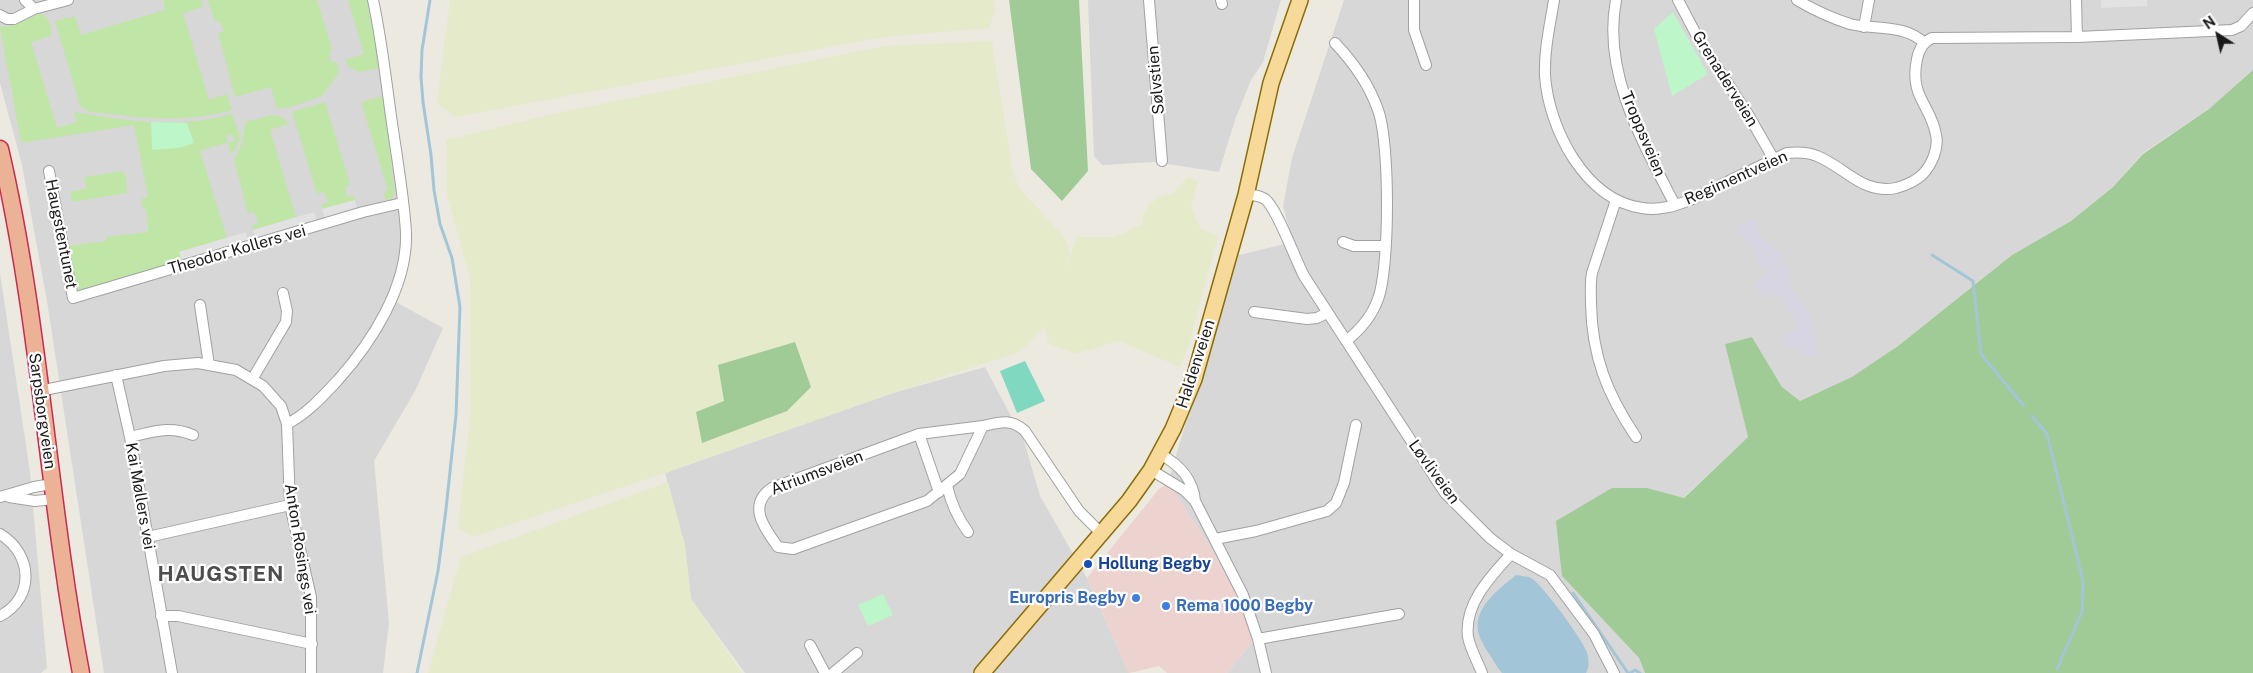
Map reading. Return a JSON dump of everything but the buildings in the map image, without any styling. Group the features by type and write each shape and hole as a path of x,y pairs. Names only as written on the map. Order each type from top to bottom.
{"highway":[{"name":"Sarpsborgveien","path":"0,149 18,232 53,492 81,673"}],"main road":[{"name":"Haldenveien","path":"982,673 1129,501 1151,470 1174,429 1194,379 1246,195 1271,83 1300,0"}],"street":[{"path":"24,0 34,9"},
{"path":"0,15 7,19 14,19 34,9 68,0"},
{"path":"287,424 306,413 357,359 383,318 398,283 406,233 381,37 373,0"},
{"name":"Sølvstien","path":"1149,0 1162,161"},
{"path":"1414,0 1414,30 1426,64"},
{"name":"Regimentveien","path":"1554,0 1548,30 1545,77 1553,112 1568,149 1580,169 1596,186 1616,200 1643,209 1675,206 1772,158 1796,152 1817,156 1868,186 1880,189 1903,186 1916,180 1930,165 1937,142 1932,122 1921,101 1917,86 1917,61 1924,43"},
{"name":"Troppsveien","path":"1616,0 1613,27 1618,71 1625,99 1675,206"},
{"name":"Grenaderveien","path":"1678,0 1698,38 1748,116 1772,158"},
{"path":"1797,0 1818,12 1864,26 1910,32 1924,43 1938,37 1987,39 2078,37 2232,30 2247,20 2253,13"},
{"path":"1864,26 1869,0"},
{"path":"2076,0 2078,37"},
{"path":"1336,43 1368,84 1379,111 1384,151 1385,276 1378,300 1363,326 1346,341"},
{"name":"Haugstentunet","path":"49,170 73,298"},
{"name":"Løvliveien","path":"1246,195 1257,196 1270,203 1294,258 1327,313 1445,493 1490,538 1512,554 1550,575 1594,634 1614,673"},
{"path":"1616,200 1592,273 1590,284 1591,316 1596,354 1618,411 1636,436"},
{"name":"Theodor Kollers vei","path":"73,298 363,212 402,203"},
{"path":"1343,242 1354,246 1385,246"},
{"path":"253,378 286,322 287,311 283,294"},
{"path":"200,305 209,365"},
{"path":"1254,312 1308,319 1317,318 1327,313"},
{"name":"Anton Rosings vei","path":"39,391 180,364 209,365 236,370 253,378 263,386 281,406 287,424 290,505 311,597 311,673"},
{"name":"Kai Møllers vei","path":"116,375 130,438 172,673"},
{"name":"Atriumsveien","path":"983,426 960,474 927,501 792,549 778,547 761,521 759,502 764,494 772,488 919,434 1008,421 1018,424 1025,431 1079,511 1101,533"},
{"path":"1215,539 1327,511 1336,503 1344,483 1356,425"},
{"path":"130,438 162,430 179,429 193,435"},
{"path":"919,434 943,489 959,520 968,532"},
{"path":"1160,454 1176,463 1185,473 1194,487 1195,501"},
{"path":"1151,470 1184,490 1195,501 1243,595 1258,639 1266,673"},
{"path":"3,497 34,487 53,492"},
{"path":"3,497 35,501 53,492"},
{"path":"148,537 290,505"},
{"path":"0,534 16,547 23,558 27,572 22,597 13,608 0,616"},
{"path":"1482,673 1468,638 1469,612 1492,575 1512,554"},
{"path":"1258,639 1399,614"},
{"path":"162,616 178,616 312,644"},
{"path":"810,644 825,673"},
{"path":"833,673 857,653"}],"shaded area":[{"path":"0,0 374,0 402,209 401,252 395,283 387,297 443,328 415,391 374,461 389,623 383,673 104,673 47,301 22,165 0,83"},
{"path":"1088,0 1281,0 1263,62 1251,80 1235,120 1219,172 1155,162 1102,165 1094,156"},
{"path":"1344,0 2253,0 2253,70 2209,109 2143,153 2113,187 2071,221 2012,255 1898,346 1852,378 1800,401 1782,387 1752,337 1725,344 1748,437 1683,498 1647,488 1562,576 1639,658 1645,673 1227,673 1253,641 1236,593 1215,554 1168,483 1235,256 1293,242 1283,206 1292,158"},
{"path":"2101,0 2147,0 2147,6 2101,8"},
{"path":"355,200 357,209 325,219 322,209"},
{"path":"314,212 317,221 256,239 253,230"},
{"path":"1755,217 1761,237 1776,249 1790,272 1791,286 1811,316 1818,357 1805,356 1805,350 1786,345 1783,338 1796,329 1798,323 1788,311 1781,296 1772,292 1764,298 1754,285 1768,274 1764,268 1760,267 1751,244 1739,232 1739,227"},
{"path":"246,232 248,241 182,261 179,252"},
{"path":"0,273 30,472 47,668 41,673 0,673"},
{"path":"985,367 1024,441 1040,496 1087,578 1129,673 745,673 691,599 685,546 665,473 893,393"},
{"path":"982,427 958,478 939,490 922,436"},
{"path":"1168,483 1215,554 1236,593 1253,641 1227,673 1167,673 1159,666 1129,673 1087,578 1159,489"}],"green space":[{"path":"163,0 201,0 203,7 183,13 209,100 227,94 232,110 196,117 160,118 87,111 80,106 55,21 75,16 81,35 165,10"},
{"path":"208,0 317,0 332,49 329,52 331,62 337,62 339,72 322,96 288,108 277,108 271,87 235,97 218,33 224,31 220,21 215,22"},
{"path":"348,0 367,0 379,64 377,69 360,72 348,66 345,60 364,54"},
{"path":"450,0 994,0 996,9 989,28 883,37 455,117 437,103"},
{"path":"1009,0 1079,0 1088,171 1062,201 1031,169"},
{"path":"1673,12 1708,74 1672,96 1654,29"},
{"path":"39,13 45,16 49,22 51,36 31,42 57,128 77,122 74,112 153,122 212,119 232,114 239,139 236,149 231,155 228,143 235,141 232,134 226,136 228,142 200,151 227,238 179,252 182,261 86,291 80,291 75,287 67,246 106,241 106,237 147,232 146,209 143,209 141,199 148,197 134,125 21,143 0,27 15,25"},
{"path":"992,41 1012,168 1019,188 1065,238 1070,252 1063,274 1077,237 1115,237 1142,224 1143,214 1148,206 1159,197 1173,193 1188,177 1198,181 1191,207 1200,228 1218,236 1189,345 1180,367 1119,341 1075,354 1048,343 1045,326 1020,352 893,393 665,473 473,537 458,527 471,408 470,279 447,195 446,140 557,113 884,46","holes":["724,401 702,443 696,413"]},
{"path":"2253,70 2253,673 1645,673 1639,658 1562,576 1556,521 1612,488 1647,488 1684,498 1748,437 1725,344 1752,337 1782,387 1800,401 1852,377 1898,346 2012,255 2071,221 2113,187 2143,154 2209,109"},
{"path":"383,96 395,193 391,199 386,201 383,192 388,190 361,102"},
{"path":"325,102 350,185 345,186 347,197 353,195 355,200 322,209 321,205 328,202 324,192 317,194 292,112"},
{"path":"272,115 282,117 288,124 270,130 296,217 253,230 252,226 258,222 254,212 248,214 234,160 242,144 245,122"},
{"path":"151,122 187,123 194,143 179,148 152,150"},
{"path":"122,171 126,176 127,193 72,202 70,192 87,188 84,177"},
{"path":"795,342 811,387 787,411 702,443 696,412 724,401 718,365"},
{"path":"1025,361 1045,401 1017,413 1000,371"},
{"path":"668,482 685,546 691,599 742,673 428,673 461,557"},
{"path":"883,594 893,615 868,626 858,605"}],"water":[{"path":"1516,575 1530,577 1537,583 1570,624 1587,653 1589,665 1586,673 1502,673 1498,668 1479,635 1479,617 1488,600"}],"waterway":[{"path":"417,673 438,571 446,509 456,415 460,307 452,258 440,224 423,102 421,77 422,50 430,0"},
{"path":"1932,255 1973,281 1981,354 2024,406"},
{"path":"2032,416 2047,434 2083,581 2082,612 2057,669"},
{"path":"1573,593 1628,673"},
{"path":"1630,673 1635,670 1640,673"}],"place":[{"name":"Hollung Begby","path":"1088,564"},
{"name":"Europris Begby","path":"1136,598"},
{"name":"Rema 1000 Begby","path":"1166,606"}],"district":[{"name":"HAUGSTEN","path":"221,575"}]}
